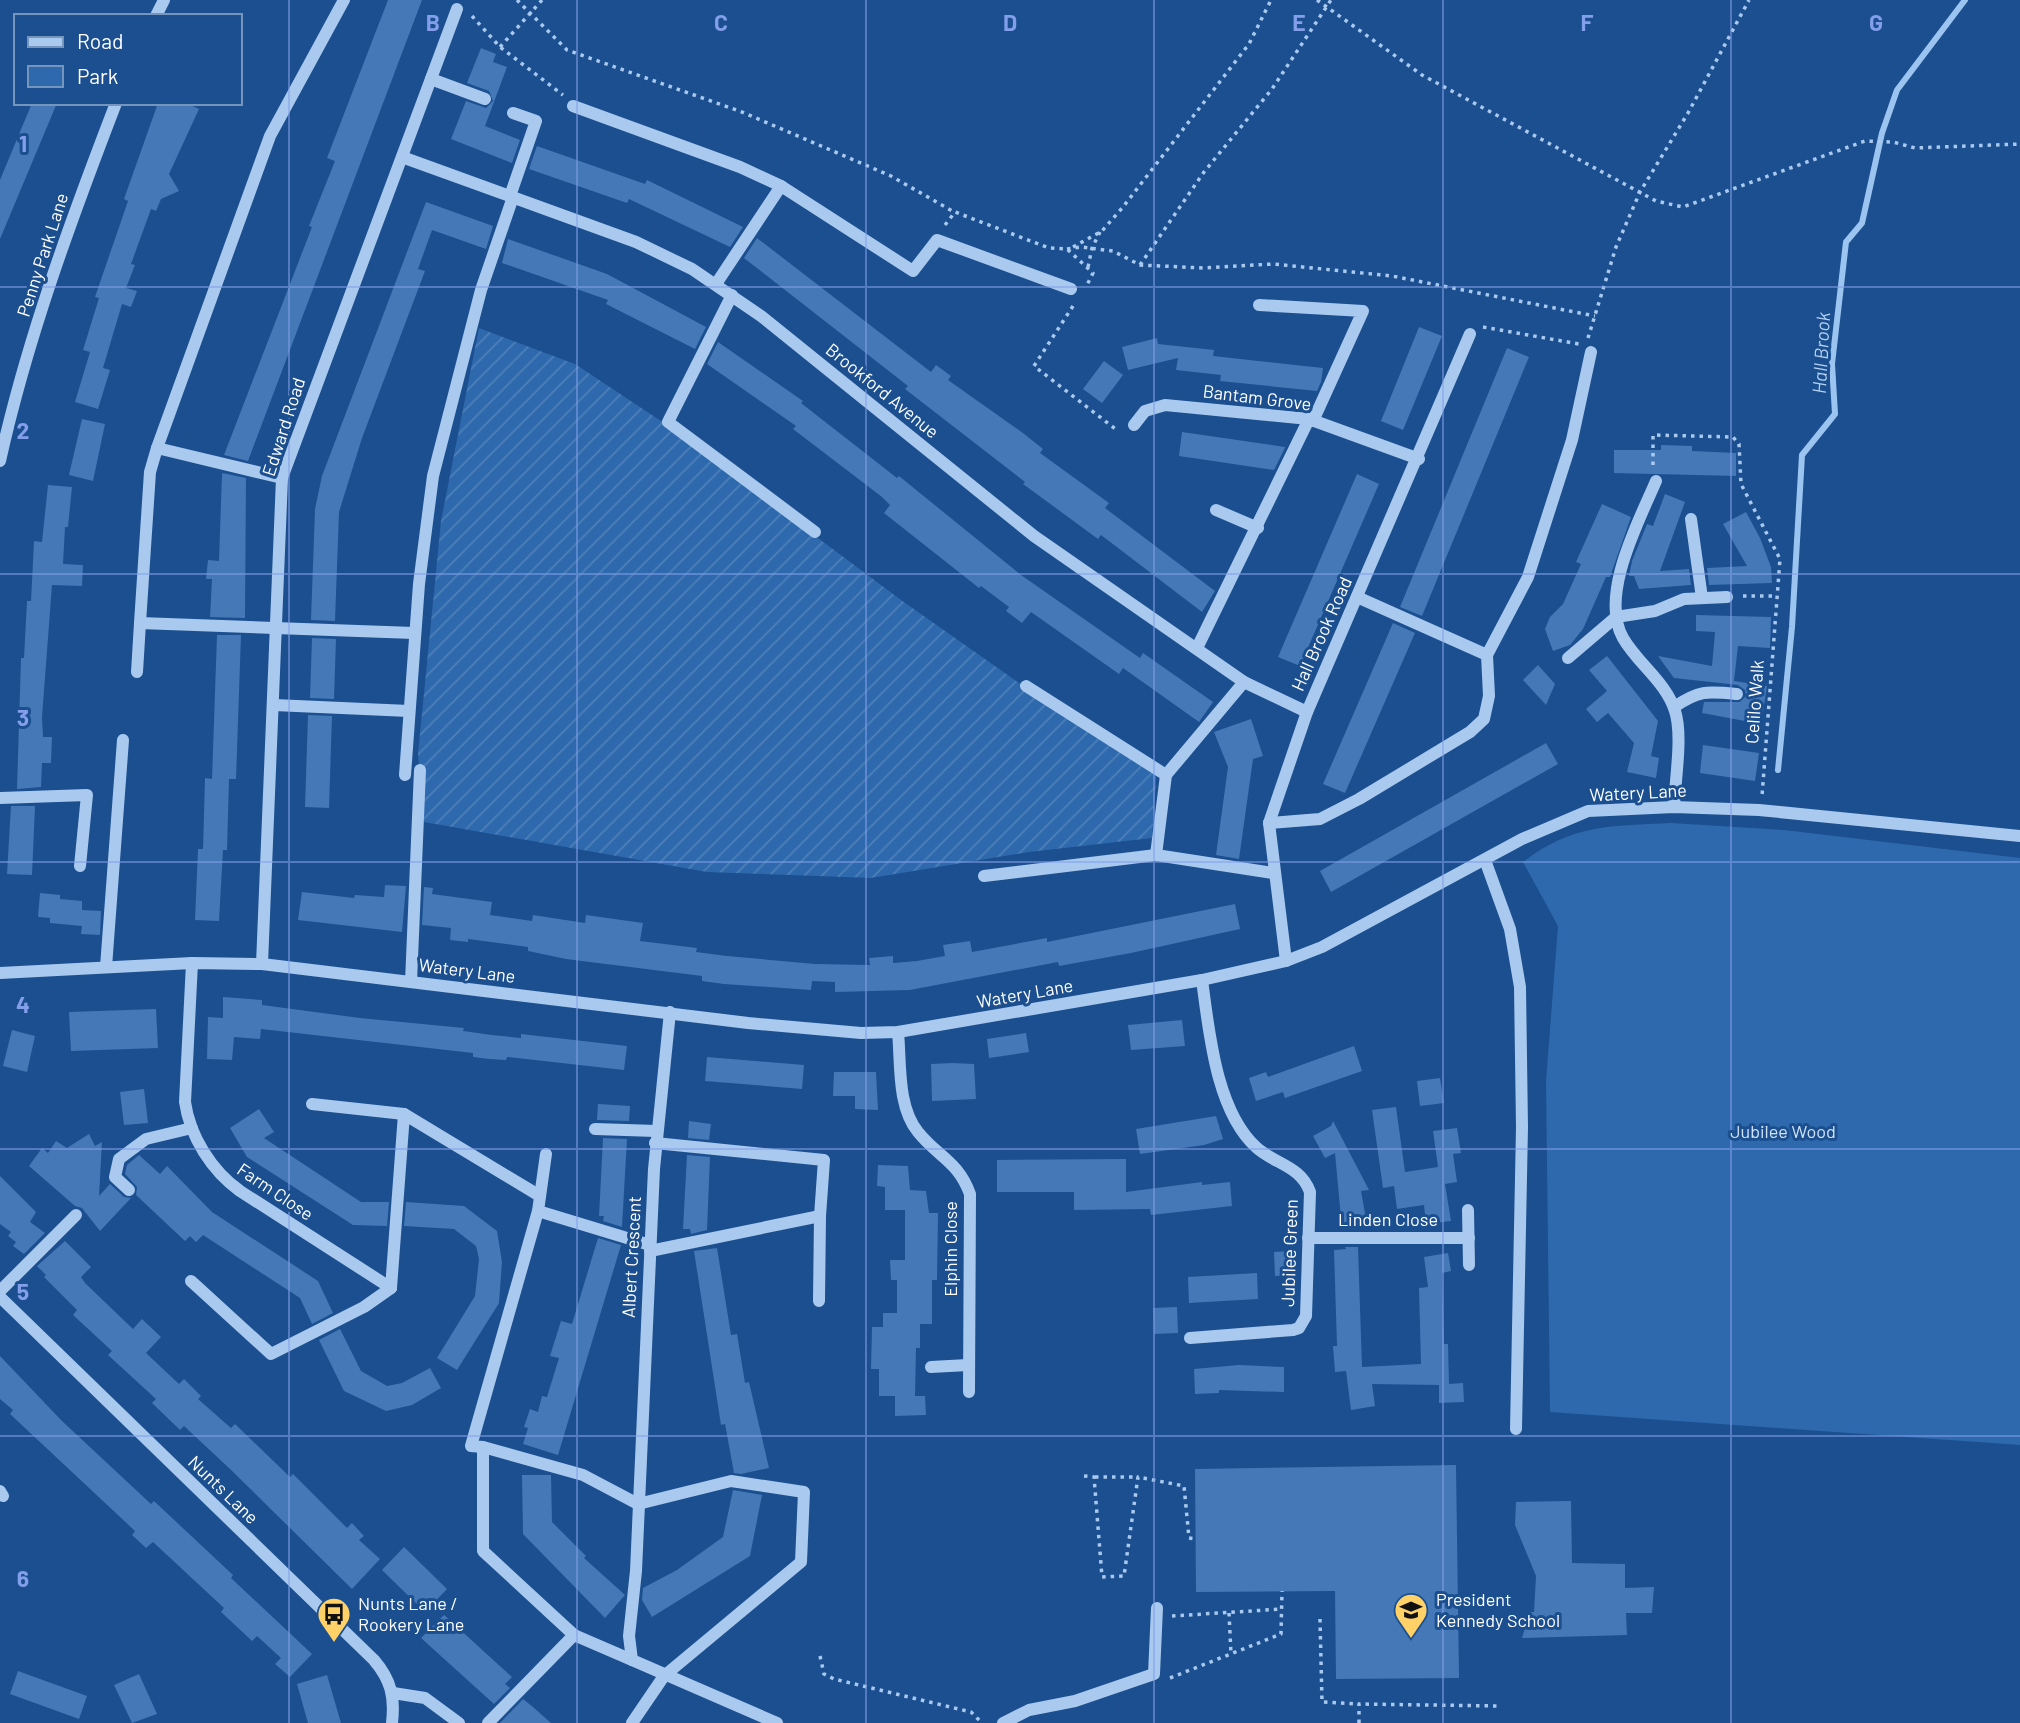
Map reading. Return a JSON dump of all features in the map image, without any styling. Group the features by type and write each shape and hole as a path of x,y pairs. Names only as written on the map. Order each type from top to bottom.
{"street":[{"path":"137,672 150,472 157,448 270,136 344,0"},
{"name":"Edward Road","path":"262,964 282,478 457,9"},
{"path":"431,79 485,99"},
{"name":"Penny Park Lane","path":"0,461 13,404 76,208 116,105"},
{"path":"573,106 740,167 781,186 913,271 937,240 1076,292"},
{"path":"405,775 414,633 433,476 481,290 536,121 513,113"},
{"name":"Brookford Avenue","path":"402,157 636,242 692,269 732,295 1034,536 1244,682 1307,712"},
{"path":"716,284 781,186"},
{"path":"732,295 668,422 815,532"},
{"path":"1197,648 1363,311 1259,305"},
{"name":"Hall Brook Road","path":"1286,961 1273,873 1269,823 1307,712 1471,334"},
{"path":"1269,823 1320,819 1359,799 1470,732 1484,719 1489,696 1488,655 1528,577 1572,440 1591,352"},
{"name":"Bantam Grove","path":"1134,425 1145,411 1165,405 1311,420 1419,458"},
{"path":"157,448 282,478"},
{"path":"1656,481 1624,556 1616,617 1622,636 1674,707 1678,725 1674,807"},
{"path":"1216,510 1258,528"},
{"path":"1691,519 1702,598"},
{"path":"1357,597 1488,655"},
{"path":"1568,658 1616,617 1655,611 1684,599 1727,597"},
{"path":"140,623 414,633"},
{"path":"1156,855 1166,775 1244,682"},
{"path":"1026,686 1166,775"},
{"path":"1674,707 1694,693 1707,691 1737,694"},
{"path":"274,705 409,711"},
{"path":"106,967 123,740"},
{"path":"411,982 419,769"},
{"path":"0,798 87,795 80,866"},
{"name":"Watery Lane","path":"0,973 192,963 262,964 849,1032 898,1032 1202,980 1286,961 1322,947 1485,860 1569,817 1587,811 1674,807 1759,810 2020,836"},
{"path":"984,876 1156,855 1273,873"},
{"path":"1485,860 1510,929 1520,987 1522,1128 1516,1429"},
{"name":"Farm Close","path":"192,963 185,1094 192,1128 213,1166 230,1184 391,1288"},
{"name":"Jubilee Green","path":"1190,1338 1299,1328 1306,1317 1310,1192 1307,1183 1290,1167 1258,1149 1239,1124 1226,1097 1213,1056 1202,980"},
{"name":"Albert Crescent","path":"632,1660 629,1636 656,1137 670,1012"},
{"name":"Elphin Close","path":"898,1032 904,1104 910,1119 919,1133 951,1160 963,1175 970,1194 969,1392"},
{"path":"312,1104 404,1114 540,1196"},
{"path":"191,1281 271,1354 363,1307 391,1288 404,1114"},
{"path":"129,1190 115,1177 119,1159 146,1139 192,1128"},
{"path":"595,1129 824,1160 819,1301"},
{"path":"546,1154 538,1210 471,1446 583,1475 638,1504 731,1481 804,1492 801,1562 664,1676 632,1723"},
{"path":"538,1210 650,1248 820,1216"},
{"path":"1468,1210 1469,1265"},
{"path":"0,1291 76,1215"},
{"name":"Linden Close","path":"1308,1238 1469,1238"},
{"name":"Nunts Lane","path":"0,1297 374,1660 388,1679 393,1693"},
{"path":"931,1367 968,1366"},
{"path":"483,1447 483,1551 574,1635 777,1723"},
{"path":"1003,1723 1030,1710 1075,1702 1154,1674 1157,1612"},
{"path":"488,1723 574,1635"},
{"path":"392,1723 393,1693 425,1698 458,1723"}],"path":[{"path":"517,0 567,50 754,118 891,176 955,212"},
{"path":"500,47 542,0"},
{"path":"1088,267 1092,248 1102,230 1249,44 1271,0"},
{"path":"1317,0 1422,75 1656,201 1672,206 1683,207 1872,140 1915,148 2020,144"},
{"path":"1140,265 1204,172 1272,89 1331,0"},
{"path":"1471,334 1473,325 1586,345 1616,247 1640,192 1689,113 1749,0"},
{"path":"1102,230 1067,249 1113,251 1140,265 1203,268 1273,264 1392,276 1595,316"},
{"path":"1076,292 1088,284"},
{"path":"1073,305 1034,366 1123,434 1134,425"},
{"name":"Celilo Walk","path":"1656,481 1651,458 1653,435 1733,437 1739,444 1741,484 1780,559 1763,790 1759,810"},
{"path":"1727,597 1776,596"},
{"path":"1084,1476 1138,1477 1184,1486 1189,1538 1196,1539"},
{"path":"1094,1477 1102,1577 1124,1576 1138,1477"},
{"path":"1154,1674 1167,1679 1281,1634 1282,1591"},
{"path":"1157,1612 1228,1613 1282,1609"},
{"path":"1228,1613 1231,1654"},
{"path":"1321,1619 1322,1702 1498,1706"},
{"path":"820,1656 824,1674 834,1679 971,1712 982,1723"},
{"path":"1359,1704 1359,1723"}],"green space":[{"path":"479,328 575,364 664,423 901,600 1042,699 1157,767 1152,838 1029,852 871,878 707,872 424,822 418,754 441,521"},
{"name":"Jubilee Wood","path":"1671,823 1784,830 2020,858 2020,1445 1550,1412 1546,1081 1558,926 1523,862 1558,840 1593,829"}],"building":[{"path":"388,0 422,0 248,461 224,455 312,227 309,226 335,161 327,158"},
{"path":"481,48 496,54 493,62 507,67 485,126 520,140 512,163 451,139 466,101 486,108 493,101 489,91 467,83"},
{"path":"31,105 56,105 0,239 0,180"},
{"path":"157,105 190,105 199,109 169,174 179,191 161,199 156,211 151,209 131,264 135,265 126,288 137,291 131,307 122,304 103,368 110,370 98,409 75,402 90,352 83,350 99,298 95,297 128,201 124,199"},
{"path":"537,146 645,184 647,180 743,227 730,247 629,199 627,203 529,169"},
{"path":"426,202 493,226 486,249 432,230 418,269 425,271 362,438 339,512 335,621 311,620 315,509 322,476"},
{"path":"757,238 931,372 936,365 951,376 948,380 1023,433 1043,449 1040,453 1109,503 1105,508 1215,591 1202,612 1101,535 1098,539 1023,484 1025,482 905,389 908,386 744,258"},
{"path":"508,239 607,274 706,327 695,349 606,304 608,300 502,263"},
{"path":"1419,327 1442,336 1403,430 1381,421"},
{"path":"1157,338 1158,344 1214,350 1213,356 1323,368 1321,382 1317,391 1220,381 1221,375 1176,370 1178,358 1128,370 1122,347"},
{"path":"718,342 803,401 801,403 897,478 899,476 1021,575 1140,658 1143,653 1213,702 1199,722 1123,668 1119,674 1031,612 1022,623 1006,611 1009,607 981,586 979,588 884,513 890,505 882,497 793,429 796,426 707,364"},
{"path":"1507,348 1529,357 1422,616 1400,607"},
{"path":"1104,361 1123,375 1102,403 1083,389"},
{"path":"82,419 105,424 93,481 69,475"},
{"path":"1182,432 1285,447 1274,470 1179,456"},
{"path":"1661,445 1692,446 1692,451 1736,453 1736,476 1614,473 1614,450 1661,450"},
{"path":"222,473 246,478 245,618 210,617 212,579 206,579 208,560 219,561"},
{"path":"1357,474 1379,484 1300,666 1278,657"},
{"path":"48,485 72,487 68,527 65,527 63,564 83,565 82,586 52,585 42,717 43,737 52,737 51,763 42,763 41,787 17,789 21,658 24,658 27,601 31,601 34,541 42,542"},
{"path":"1665,494 1685,502 1660,571 1689,569 1691,585 1639,589 1634,576 1629,576 1632,561 1647,524 1653,526"},
{"path":"1602,504 1631,517 1610,577 1606,577 1583,629 1570,645 1553,651 1545,629 1550,617 1563,604 1581,564 1576,562"},
{"path":"1746,512 1771,567 1772,583 1709,585 1707,568 1747,566 1723,524"},
{"path":"1696,615 1771,617 1770,648 1738,646 1734,681 1767,686 1761,724 1702,713 1704,702 1740,702 1746,696 1745,690 1738,685 1674,678 1658,656 1712,666 1715,632 1696,631"},
{"path":"1393,623 1415,633 1345,793 1323,784"},
{"path":"217,635 241,635 236,779 229,779 227,850 223,850 219,921 195,920 198,849 203,849 205,778 212,779"},
{"path":"312,638 336,639 334,699 310,698"},
{"path":"1607,656 1658,721 1651,756 1659,758 1656,778 1627,772 1634,743 1608,713 1597,722 1586,709 1607,691 1589,670"},
{"path":"1538,665 1555,684 1546,705 1523,680"},
{"path":"308,715 332,716 329,808 305,807"},
{"path":"1251,719 1263,756 1253,759 1239,859 1216,855 1228,767 1214,732"},
{"path":"1546,743 1558,764 1331,892 1320,871"},
{"path":"1703,745 1759,753 1755,781 1700,773"},
{"path":"11,806 35,806 32,875 7,874"},
{"path":"385,885 406,886 402,932 298,920 302,892 354,898 355,895 384,897"},
{"path":"424,887 433,888 432,894 492,902 490,915 532,921 533,915 585,923 586,915 643,923 640,941 697,948 696,952 815,964 870,965 869,958 893,956 893,963 917,961 945,956 943,945 970,941 972,952 1047,938 1047,942 1235,904 1240,929 1131,953 1059,966 1058,962 910,990 835,992 835,982 812,981 811,990 724,984 702,981 702,976 566,959 528,951 528,947 468,939 468,942 450,940 451,928 422,925"},
{"path":"40,893 60,895 60,899 82,901 82,910 101,911 100,935 81,934 82,926 50,923 50,918 38,917"},
{"path":"223,997 262,1000 262,1005 360,1018 464,1028 463,1031 492,1035 521,1038 521,1034 627,1046 624,1070 507,1057 506,1060 489,1059 473,1057 473,1053 261,1029 260,1039 234,1037 232,1060 207,1059 208,1017 223,1018"},
{"path":"156,1009 158,1048 71,1051 69,1012"},
{"path":"1182,1020 1185,1046 1131,1050 1128,1025"},
{"path":"12,1030 35,1036 27,1072 3,1066"},
{"path":"1026,1033 1029,1052 989,1058 987,1039"},
{"path":"1354,1046 1362,1071 1285,1098 1283,1092 1256,1101 1249,1078 1266,1072 1268,1077"},
{"path":"707,1057 804,1065 802,1089 705,1081"},
{"path":"931,1064 974,1064 976,1099 932,1101"},
{"path":"834,1072 876,1072 878,1110 855,1109 855,1096 833,1096"},
{"path":"1440,1078 1444,1103 1420,1106 1417,1081"},
{"path":"144,1089 148,1123 124,1125 120,1092"},
{"path":"598,1104 630,1106 629,1121 597,1120"},
{"path":"1396,1107 1405,1172 1438,1167 1433,1131 1457,1128 1461,1153 1453,1154 1457,1182 1445,1184 1451,1221 1426,1224 1424,1205 1397,1209 1394,1186 1383,1188 1372,1110"},
{"path":"259,1109 274,1132 264,1138 361,1202 389,1202 387,1226 353,1225 247,1157 230,1128"},
{"path":"1216,1116 1223,1139 1204,1145 1140,1154 1136,1129"},
{"path":"689,1121 711,1124 709,1140 688,1138"},
{"path":"1333,1121 1369,1190 1361,1191 1366,1219 1357,1221 1357,1229 1342,1229 1335,1153 1325,1158 1313,1136 1331,1126"},
{"path":"89,1134 95,1146 102,1142 99,1196 110,1184 124,1197 131,1198 100,1231 82,1208 75,1206 29,1166 42,1148 48,1153 56,1141 67,1148"},
{"path":"603,1138 627,1139 622,1227 603,1221 604,1216 599,1216"},
{"path":"139,1155 160,1174 167,1166 212,1212 318,1281 333,1313 312,1324 300,1298 203,1235 196,1242 190,1236 185,1241 136,1195 137,1187 125,1174 127,1165"},
{"path":"687,1155 710,1157 707,1230 691,1234 690,1229 683,1229"},
{"path":"1126,1159 1126,1192 1202,1182 1202,1185 1230,1182 1232,1206 1151,1215 1150,1209 1074,1210 1074,1192 997,1192 997,1160"},
{"path":"878,1165 908,1166 910,1190 926,1191 929,1213 938,1213 937,1280 932,1280 932,1324 920,1324 920,1348 916,1348 915,1396 925,1396 926,1415 895,1416 895,1396 879,1396 879,1369 871,1369 872,1327 883,1327 883,1313 897,1313 897,1280 891,1280 890,1260 905,1260 905,1210 885,1210 885,1187 877,1186"},
{"path":"0,1176 36,1212 30,1222 45,1233 24,1254 13,1246 16,1242 8,1236 11,1232 0,1224"},
{"path":"406,1202 464,1206 497,1231 502,1262 499,1303 457,1370 437,1358 475,1296 479,1259 476,1246 454,1229 404,1226"},
{"path":"598,1238 621,1245 558,1455 523,1444 528,1428 524,1427 530,1409 538,1412 542,1396 547,1397 559,1358 550,1356 561,1321 572,1324"},
{"path":"65,1241 91,1267 81,1277 85,1283 133,1329 142,1319 161,1337 146,1353 179,1384 184,1379 201,1396 198,1399 231,1428 235,1424 290,1477 293,1474 347,1528 352,1523 364,1536 359,1540 380,1559 352,1589 184,1426 180,1430 152,1403 156,1399 108,1355 112,1351 73,1315 77,1310 44,1277 46,1275 37,1266"},
{"path":"1345,1247 1358,1247 1362,1367 1421,1364 1419,1288 1428,1287 1424,1257 1448,1253 1451,1271 1442,1273 1444,1344 1448,1344 1449,1384 1463,1383 1464,1402 1439,1403 1439,1385 1372,1384 1375,1406 1351,1410 1346,1371 1335,1372 1333,1346 1337,1346 1334,1250 1346,1249"},
{"path":"717,1248 731,1335 737,1334 745,1383 749,1382 769,1468 741,1474 734,1473 725,1424 721,1425 694,1251"},
{"path":"1292,1251 1293,1275 1275,1276 1274,1252"},
{"path":"1257,1273 1258,1299 1189,1303 1188,1277"},
{"path":"1177,1307 1178,1333 1154,1334 1153,1308"},
{"path":"340,1329 361,1371 387,1386 402,1383 430,1368 441,1388 412,1405 386,1411 344,1391 319,1340"},
{"path":"0,1356 62,1421 151,1504 154,1501 312,1654 290,1677 275,1664 281,1658 257,1636 252,1641 221,1612 224,1608 153,1542 146,1548 132,1535 135,1531 10,1414 13,1410 0,1399"},
{"path":"1239,1365 1284,1367 1284,1392 1219,1390 1219,1393 1195,1394 1194,1369"},
{"name":"President Kennedy School","path":"1456,1465 1459,1678 1336,1679 1335,1591 1196,1592 1195,1469"},
{"path":"522,1475 551,1475 552,1522 586,1556 584,1558 625,1595 605,1618 523,1534"},
{"path":"733,1490 762,1495 750,1556 652,1617 642,1600 643,1588 677,1570 723,1537"},
{"name":"President Kennedy School","path":"1571,1501 1572,1563 1625,1564 1625,1588 1654,1587 1652,1613 1626,1613 1627,1635 1522,1638 1530,1612 1534,1612 1536,1576 1515,1525 1516,1502"},
{"path":"404,1547 447,1589 425,1612 382,1570"},
{"path":"444,1615 512,1677 505,1684 510,1688 494,1704 421,1638"},
{"path":"18,1671 87,1696 79,1719 10,1694"},
{"path":"139,1674 157,1714 132,1723 114,1685"},
{"path":"327,1675 341,1723 308,1723 297,1684"},
{"path":"523,1699 533,1707 551,1723 500,1723"}],"waterway":[{"name":"Hall Brook","path":"1778,770 1792,627 1802,455 1835,414 1832,364 1846,242 1862,223 1882,133 1897,90 1965,0"}],"place":[{"name":"President Kennedy School","path":"1411,1640"},
{"name":"Nunts Lane / Rookery Lane","path":"334,1644"}]}
